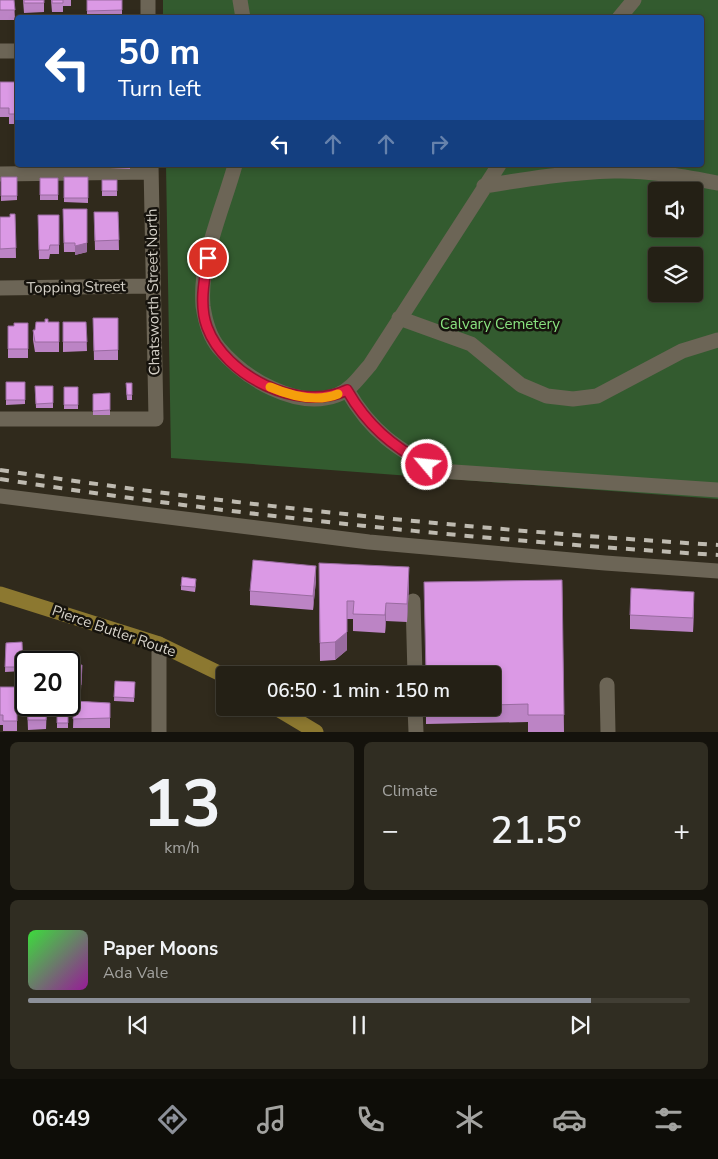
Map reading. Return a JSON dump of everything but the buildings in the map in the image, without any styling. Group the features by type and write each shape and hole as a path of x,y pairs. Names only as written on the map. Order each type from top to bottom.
{"main road":[{"name":"Pierce Butler Route","path":"0,594 159,644 216,672"},
{"path":"289,716 316,732"}],"street":[{"path":"148,0 148,15"},
{"path":"240,0 242,15"},
{"path":"622,15 634,0"},
{"path":"0,51 15,51"},
{"path":"234,167 212,241 205,275 203,304 207,326 218,347 240,369 264,385 286,394 314,399 335,396 347,390 370,365 498,167"},
{"path":"0,174 151,168"},
{"name":"Chatsworth Street North","path":"0,419 156,419 151,168"},
{"path":"484,186 548,176 616,171 684,176 718,184"},
{"name":"Topping Street","path":"0,288 152,286"},
{"path":"400,318 471,344 521,385 547,396 572,399 597,396 682,351 718,340"},
{"path":"347,390 360,412 382,436 403,452 439,471 718,490"},
{"path":"0,496 369,542 605,564 718,571"},
{"path":"413,601 415,666"},
{"path":"159,644 159,732"},
{"path":"607,685 608,732"},
{"path":"415,716 416,732"}],"green space":[{"name":"Calvary Cemetery","path":"163,0 718,0 718,499 171,458 166,167 704,167 704,15 163,15"}],"railway":[{"path":"0,470 268,506 538,532 718,545"},
{"path":"0,479 179,504 358,525 538,542 718,555"}],"slow traffic":[{"path":"270,387 286,394 314,399 338,394"}],"route":[{"path":"208,258 203,304 207,326 218,347 240,369 264,385 286,394 314,399 335,396 347,390 360,412 382,436 403,452 427,465"}]}
